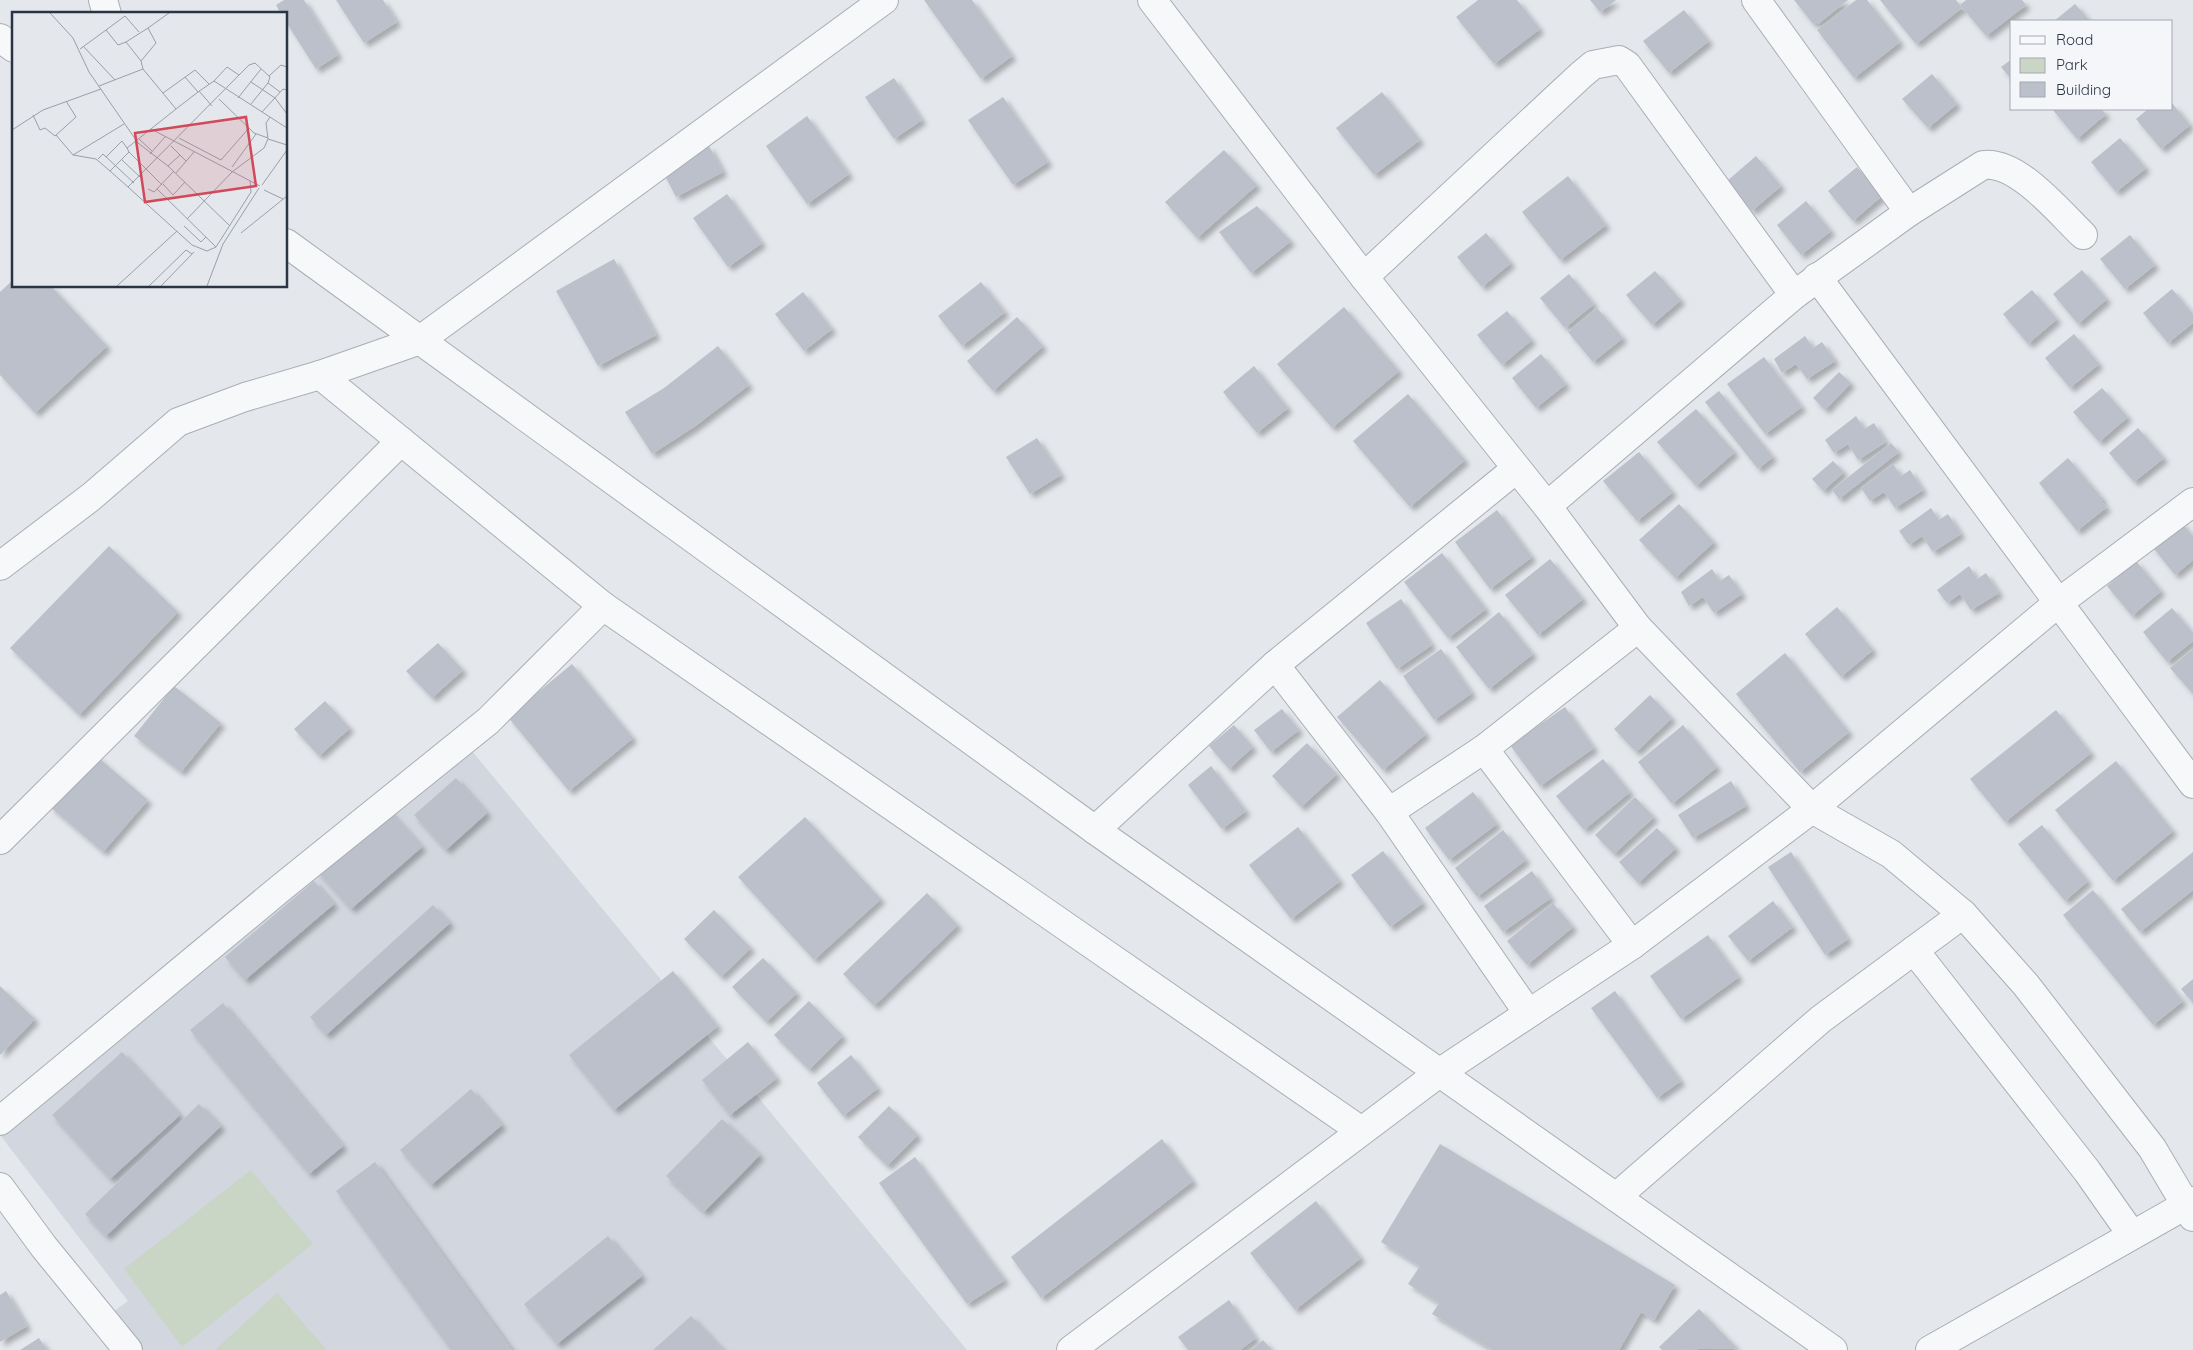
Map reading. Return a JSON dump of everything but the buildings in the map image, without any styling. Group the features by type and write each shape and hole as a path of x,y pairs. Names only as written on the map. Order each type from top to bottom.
{"street":[{"path":"0,566 91,497 178,422 245,397 320,375 420,340 884,0"},
{"path":"1152,0 1364,277 1547,506 1638,628 1812,810 1891,854 1963,914 2026,985 2152,1148 2191,1207 2132,1235 1930,1350"},
{"path":"1756,0 1909,212"},
{"path":"0,38 12,47"},
{"path":"1364,277 1580,75 1593,65 1619,60 1627,65 1794,294"},
{"path":"1547,506 1794,294 1909,212 1983,165 1992,164 2004,167 2019,174 2083,235"},
{"path":"288,245 1095,830 1833,1350"},
{"path":"1817,277 2193,784"},
{"path":"320,375 603,606 1360,1130"},
{"path":"0,840 401,441"},
{"path":"1095,830 1275,665 1516,469"},
{"path":"1071,1350 1360,1130 1528,1012 1632,945 1812,810 2058,603 2193,502"},
{"path":"0,1121 282,887 488,721 603,606"},
{"path":"1389,812 1484,749 1638,628"},
{"path":"1275,665 1389,812 1528,1012"},
{"path":"1484,749 1632,945"},
{"path":"1616,1197 1821,1020 1963,914"},
{"path":"1914,950 2087,1171 2132,1235"},
{"path":"0,1187 44,1248 128,1350"}],"shaded area":[{"path":"467,745 967,1350 139,1350 109,1315 128,1301 0,1135"}],"green space":[{"path":"251,1170 313,1244 182,1347 124,1269"},
{"path":"277,1293 327,1350 215,1350"}]}
